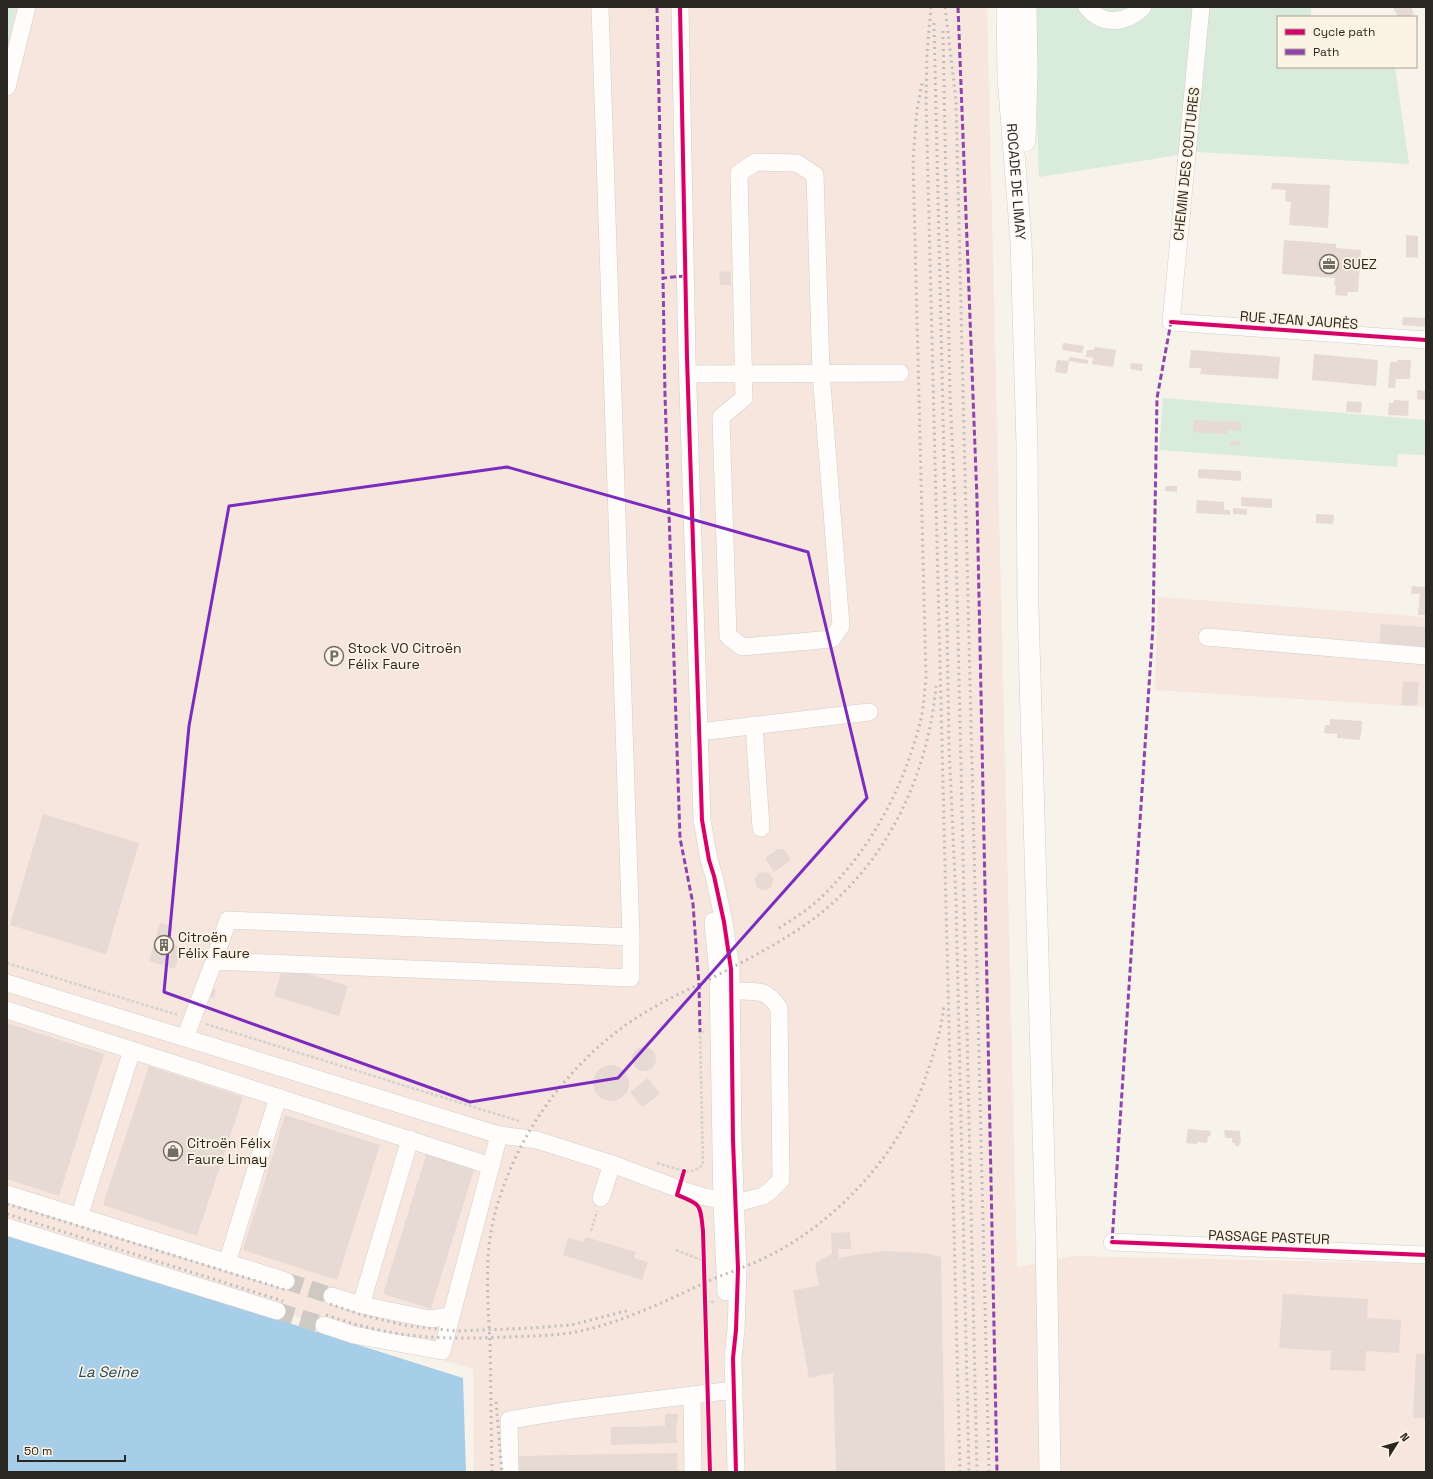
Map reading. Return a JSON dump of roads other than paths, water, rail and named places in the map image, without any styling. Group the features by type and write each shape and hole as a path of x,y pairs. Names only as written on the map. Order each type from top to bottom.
{"main road":[{"name":"ROCADE DE LIMAY","path":"1007,7 1008,77 1021,241"},
{"name":"ROCADE DE LIMAY","path":"1021,241 1027,72 1026,7"},
{"path":"1021,241 1027,445 1028,609 1046,1241 1050,1472"}],"street":[{"path":"8,78 27,7"},
{"path":"214,961 632,978 600,7"},
{"path":"680,7 687,374 702,820 708,860 707,878 718,975 729,1202 737,1295 736,1330 733,1358 736,1472"},
{"path":"1087,7 1092,14 1105,20 1119,20 1132,16 1143,7"},
{"name":"CHEMIN DES COUTURES","path":"1171,322 1201,7"},
{"path":"756,162 797,163 815,174 820,373 841,626 832,639 742,647 728,636 721,417 744,398 744,374 739,173 756,162"},
{"name":"RUE JEAN JAURÈS","path":"1171,322 1426,340"},
{"path":"687,374 900,373"},
{"path":"1207,637 1426,656"},
{"path":"699,732 869,712"},
{"path":"754,725 761,828"},
{"path":"708,860 714,876 724,922 731,969 733,1140 729,1202"},
{"path":"185,1038 228,920 631,937"},
{"path":"7,983 499,1135 537,1140 612,1164 705,1198 729,1202 763,1196 781,1180 779,1008 774,1000 762,991 743,992 731,990"},
{"path":"7,1010 491,1166"},
{"path":"79,1217 132,1050"},
{"path":"227,1263 278,1097"},
{"path":"324,1325 354,1335 442,1352 450,1316 499,1135"},
{"path":"361,1305 410,1140"},
{"path":"601,1198 612,1164"},
{"path":"7,1194 286,1281"},
{"path":"7,1227 277,1311"},
{"name":"PASSAGE PASTEUR","path":"1112,1242 1426,1255"},
{"path":"332,1296 361,1305 430,1319 450,1316"},
{"path":"510,1472 509,1420 571,1410 734,1390"},
{"path":"692,1395 693,1472"}],"water":[{"name":"La Seine","path":"7,1234 463,1378 466,1472 7,1472"}],"tunnel":[{"path":"286,1281 332,1296"},
{"path":"277,1311 324,1325"}],"railway":[{"path":"931,7 927,53 926,98 960,1472"},
{"path":"945,7 956,100 989,1472"},
{"path":"934,23 949,746 956,901 969,1472"},
{"path":"943,31 950,395 955,502 977,1472"},
{"path":"779,928 803,913 835,884 852,864 867,842 881,820 904,773 913,748 922,712 926,678 913,159 917,110 922,83"},
{"path":"492,1472 488,1312 489,1248 494,1217 503,1188 515,1159 529,1132 565,1081 609,1038 633,1020 657,1005 733,967 787,937 812,920 836,900 857,878 876,855 906,802 926,745 936,686"},
{"path":"326,1315 361,1326 413,1336 492,1338 570,1333 604,1325 638,1313 711,1280 765,1258 796,1240 838,1208 875,1169 891,1147 905,1125 922,1088 938,1039 944,1004"},
{"path":"7,1204 286,1290"},
{"path":"7,1214 283,1301"},
{"path":"330,1304 362,1315 408,1326 456,1331 571,1325 630,1310"},
{"path":"496,1402 502,1472"}],"place":[{"name":"SUEZ","path":"1329,264"},
{"name":"Stock VO Citroën Félix Faure","path":"334,656"},
{"name":"Citroën Félix Faure","path":"164,945"},
{"name":"Citroën Félix Faure Limay","path":"173,1151"}]}
